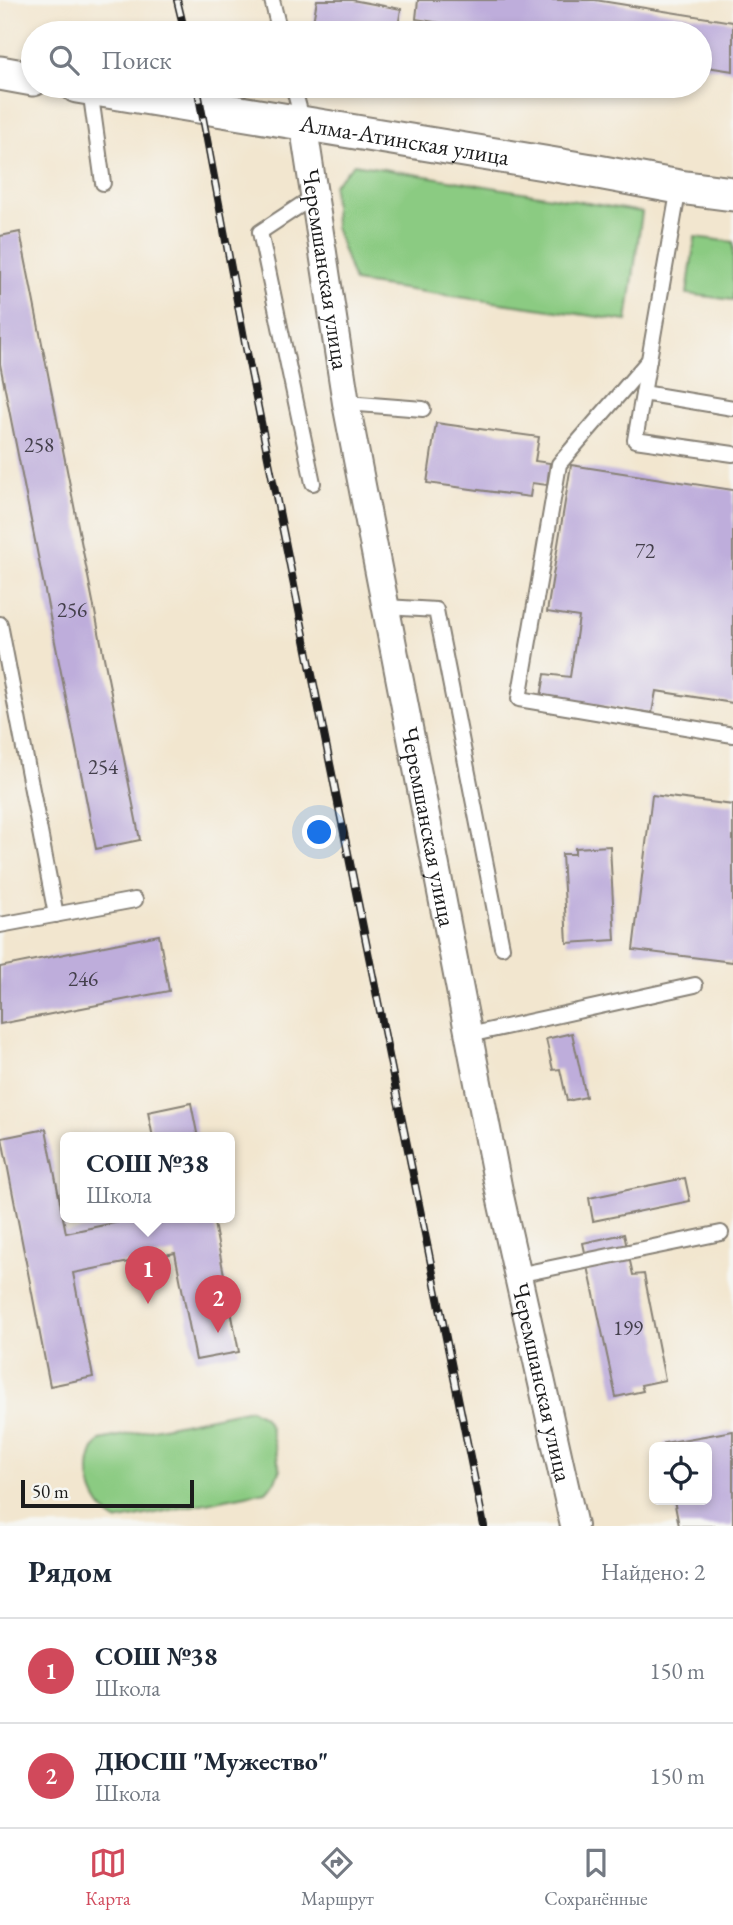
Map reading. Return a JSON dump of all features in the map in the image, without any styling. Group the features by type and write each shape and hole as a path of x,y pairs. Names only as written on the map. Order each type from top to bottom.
{"street":[{"path":"0,73 21,77"},
{"name":"Алма-Атинская улица","path":"152,98 733,194"},
{"name":"Черемшанская улица","path":"303,122 346,403 517,1275 574,1526"}],"lane":[{"path":"272,0 277,21"},
{"path":"85,98 103,183"},
{"path":"296,98 303,122"},
{"path":"678,187 635,440 733,454"},
{"path":"313,197 260,232 313,483"},
{"path":"649,360 559,464 519,699 733,735"},
{"path":"643,393 733,408"},
{"path":"346,403 423,409"},
{"path":"386,607 436,610 502,947"},
{"path":"0,624 56,915"},
{"path":"0,925 135,900"},
{"path":"469,1035 695,985"},
{"path":"517,1275 721,1233"}],"green space":[{"path":"354,164 642,212 627,321 354,282 335,227 333,185"},
{"path":"695,237 733,242 733,300 687,294"},
{"path":"250,1409 263,1416 270,1427 280,1469 275,1481 266,1491 116,1521 107,1514 94,1495 90,1484 90,1461 100,1440"}],"building":[{"path":"317,0 352,0 401,9 399,21 313,21"},
{"path":"418,0 595,0 733,22 733,71 712,68 712,21 416,19"},
{"path":"20,232 140,840 96,849 0,364 0,236"},
{"path":"436,423 539,437 535,461 550,463 547,485 532,483 530,497 427,483"},
{"path":"571,465 733,490 733,703 656,691 652,713 541,697 545,674 570,677 579,617 547,612"},
{"path":"652,795 733,805 733,962 633,950"},
{"path":"610,846 615,940 567,943 562,854 575,854 575,848"},
{"path":"159,935 169,991 0,1024 0,967"},
{"path":"572,1033 586,1097 567,1101 560,1069 553,1070 546,1039"},
{"path":"191,1103 197,1132 152,1132 148,1112"},
{"path":"46,1129 60,1202 60,1223 64,1223 66,1233 114,1223 214,1223 239,1352 196,1360 175,1253 73,1273 93,1377 50,1386 2,1138"},
{"path":"685,1178 690,1201 593,1221 589,1198"},
{"path":"624,1234 633,1275 644,1274 665,1380 641,1385 643,1391 616,1397 583,1243"},
{"path":"733,1431 733,1526 679,1526 675,1505 712,1505 712,1442 670,1442"}],"railway":[{"path":"177,0 182,21"},
{"path":"199,98 245,343 484,1526"}],"place":[{"name":"СОШ №38","path":"148,1304"},
{"name":"ДЮСШ \"Мужество\"","path":"218,1333"}]}
